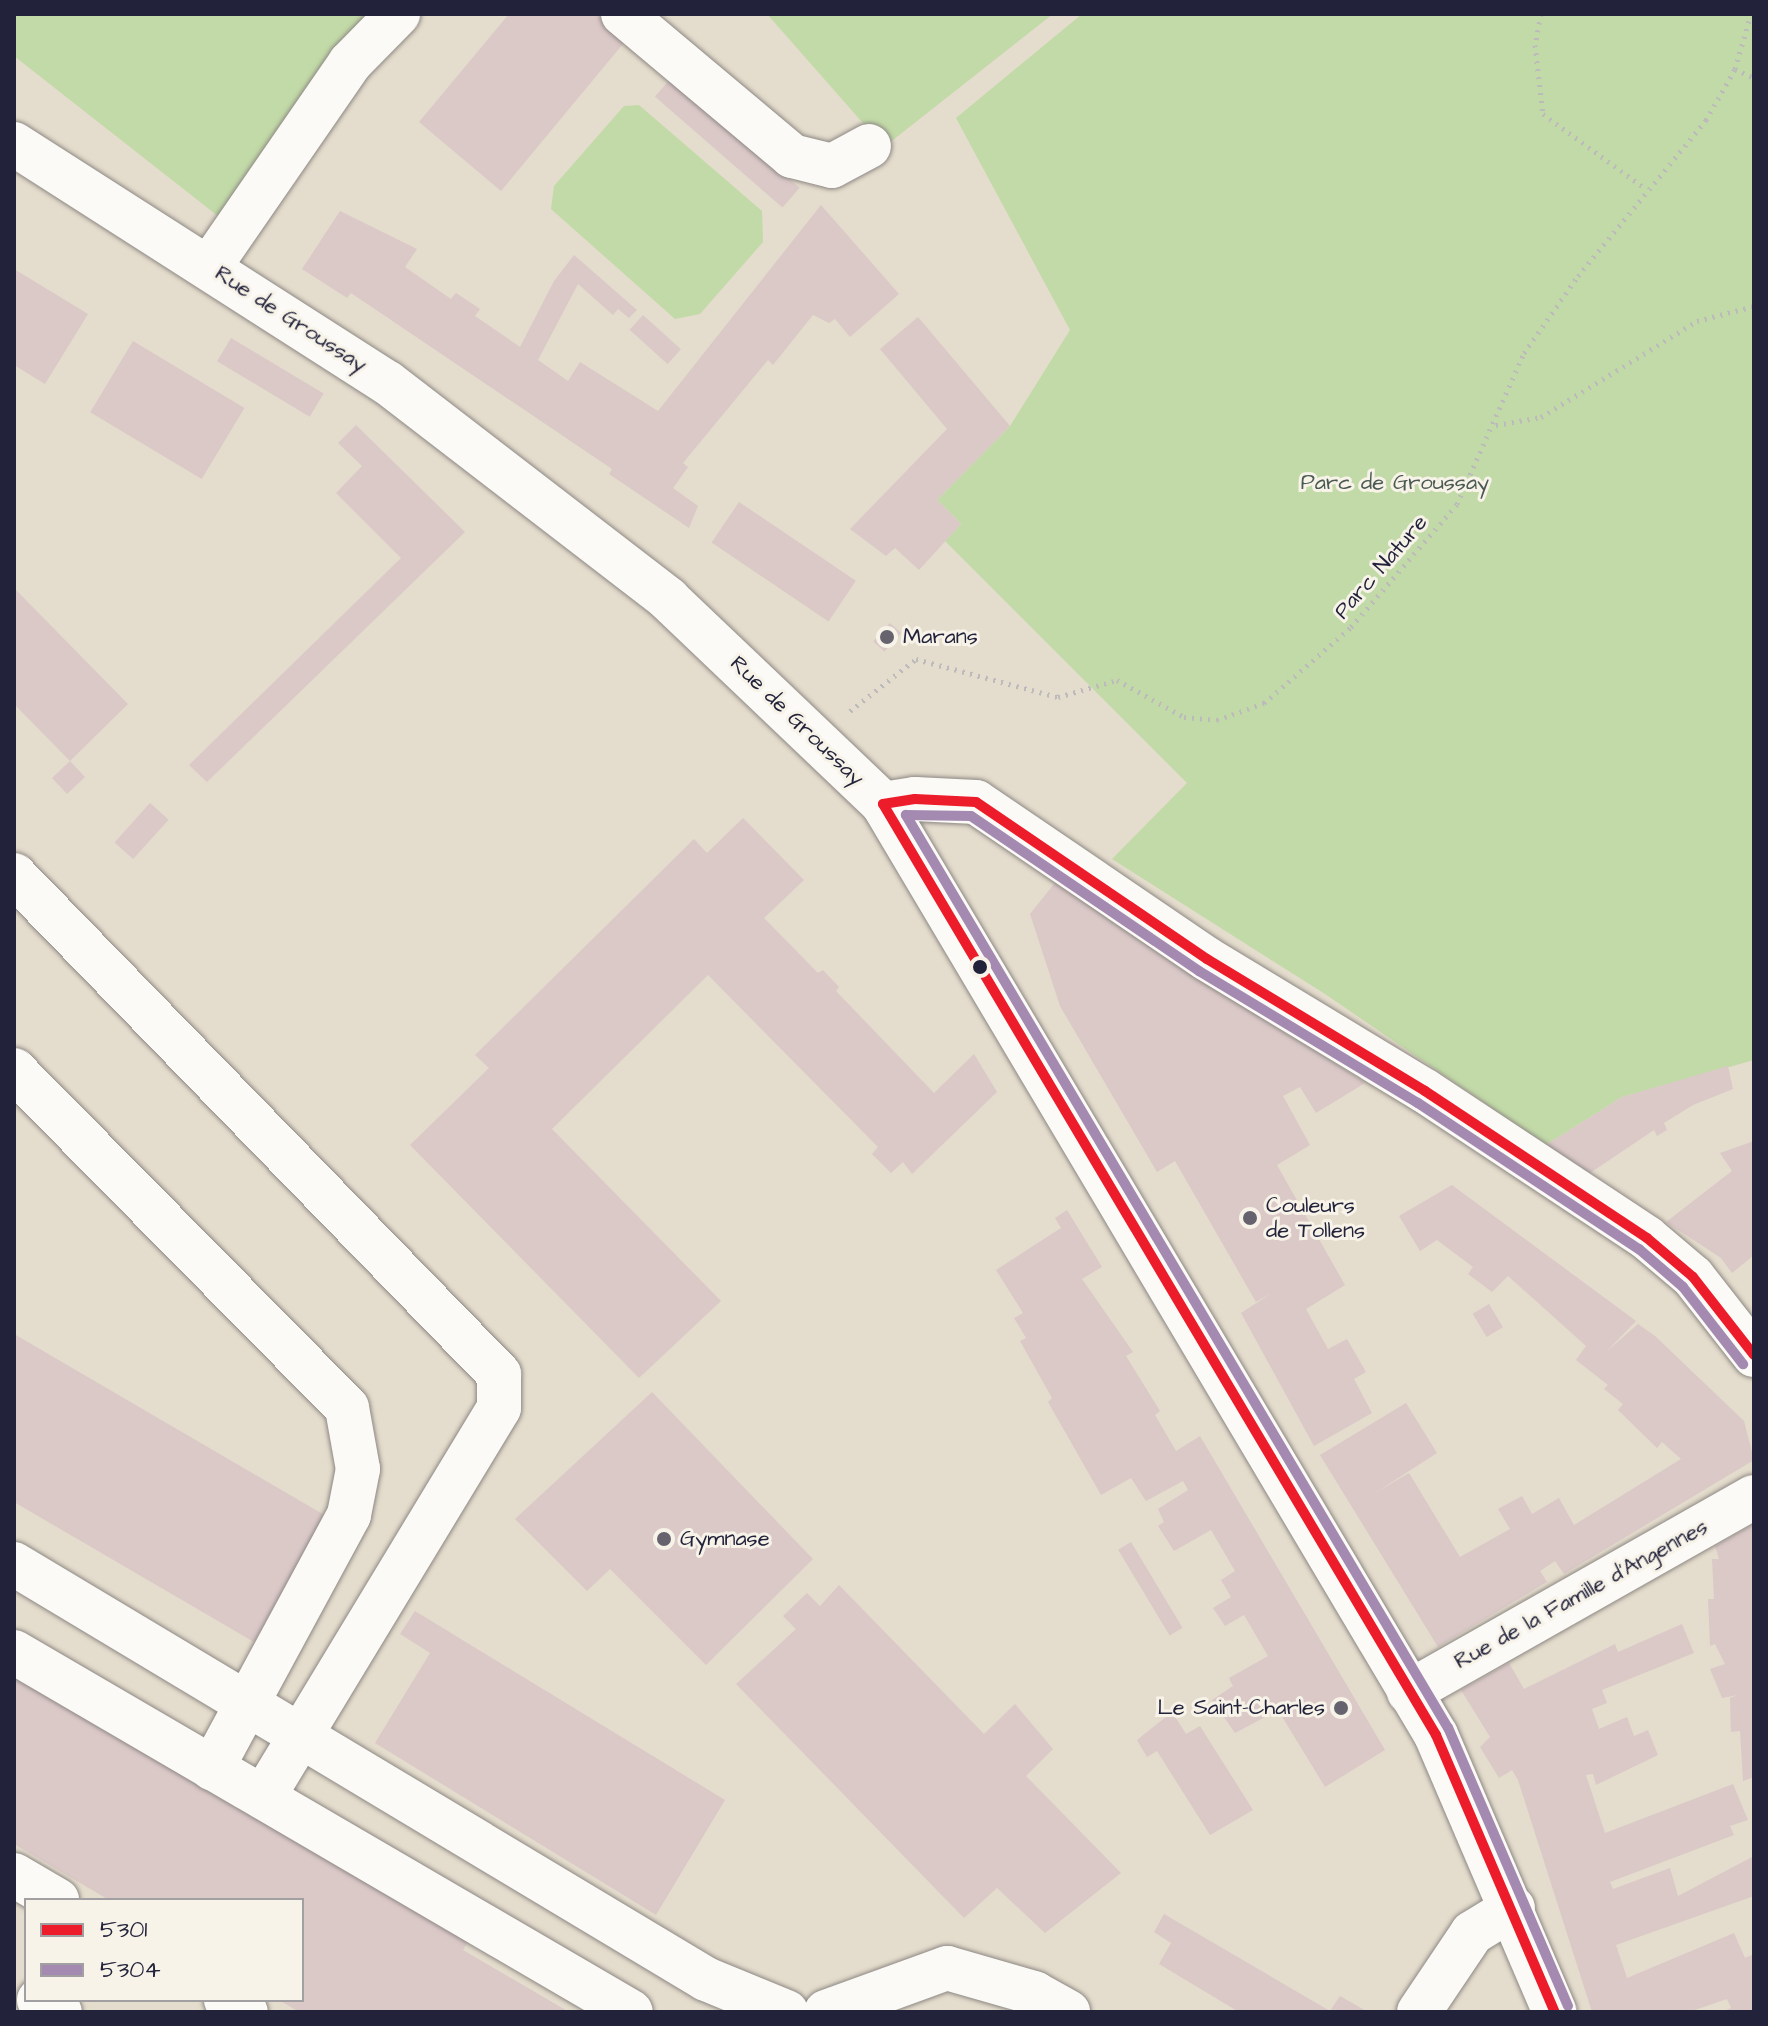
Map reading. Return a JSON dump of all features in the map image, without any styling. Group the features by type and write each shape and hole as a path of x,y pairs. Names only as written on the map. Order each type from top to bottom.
{"main road":[{"path":"210,266 350,63 398,14"},
{"path":"623,14 792,156 832,166 869,146"},
{"name":"Rue de Groussay","path":"14,144 210,266 388,383 656,589 816,737 883,804 1436,1735 1513,1908 1555,2012"},
{"path":"883,804 915,799 976,802 1207,959 1425,1091 1647,1238 1693,1277 1754,1355"},
{"path":"14,875 499,1374 499,1408 263,1797"},
{"path":"14,1070 347,1408 358,1469 349,1515 245,1702 212,1768"},
{"name":"Rue de la Famille d'Angennes","path":"1409,1692 1754,1497"},
{"path":"14,1564 706,1979 786,2012"},
{"path":"14,1652 631,2012"},
{"path":"14,1875 54,1898"},
{"path":"1419,2012 1472,1933 1513,1908"},
{"path":"826,2012 873,2001 947,1968 1034,1993 1068,2012"},
{"path":"42,2002 60,2012"}],"path":[{"path":"1541,14 1535,45 1543,114 1646,189"},
{"name":"Parc Nature","path":"816,737 916,659 1058,697 1117,680 1184,717 1217,720 1264,703 1351,627 1457,504 1496,425 1524,353 1646,189 1706,120 1735,69 1751,14"},
{"path":"1735,69 1754,78"},
{"path":"1496,425 1541,417 1697,321 1754,306"}],"green space":[{"path":"14,14 382,14 223,220 14,56"},
{"path":"767,14 1053,14 884,147"},
{"name":"Parc de Groussay","path":"1082,14 1754,14 1754,1060 1622,1097 1546,1145 1325,994 1112,859 1187,783 945,541 961,524 937,500 1010,426 1070,330 956,118"},
{"path":"639,105 762,211 763,242 700,314 675,319 551,209 554,186 624,106"}],"building":[{"path":"509,14 596,14 627,39 501,191 419,122"},
{"path":"672,77 800,188 782,207 655,97"},
{"path":"821,205 899,294 850,337 835,319 829,323 813,315 773,365 768,360 683,463 688,467 673,488 698,506 689,528 609,474 612,469 351,293 347,298 302,269 340,211 417,249 405,267 451,299 456,293 480,309 475,316 520,347 554,281 574,255 637,310 629,318 618,309 613,315 578,284 538,360 568,381 580,362 658,411"},
{"path":"14,269 88,314 45,384 14,365"},
{"path":"643,315 681,349 668,364 630,330"},
{"path":"918,317 1010,426 937,500 961,524 919,570 895,548 886,556 850,529 947,429 880,349"},
{"path":"231,338 324,394 310,417 217,361"},
{"path":"133,341 244,408 202,479 90,412"},
{"path":"356,425 465,532 207,782 189,765 401,558 336,493 362,466 338,443"},
{"path":"739,502 856,581 828,621 712,543"},
{"path":"14,588 128,704 70,761 14,704"},
{"name":"Marans","path":"890,623 901,633 884,652 873,642"},
{"path":"70,761 85,777 67,794 52,778"},
{"path":"150,803 169,820 133,859 115,842"},
{"path":"743,818 804,880 764,918 818,973 823,970 839,987 836,991 934,1093 974,1054 997,1092 912,1174 903,1162 891,1173 872,1154 878,1147 708,975 552,1129 721,1301 639,1378 410,1145 489,1068 475,1055 694,839 707,853"},
{"path":"1058,879 1365,1083 1316,1113 1300,1087 1283,1096 1310,1145 1277,1165 1345,1285 1306,1309 1328,1349 1347,1339 1366,1372 1354,1379 1372,1413 1314,1446 1241,1313 1272,1293 1256,1302 1175,1161 1157,1172 1060,1006 1030,914"},
{"path":"1728,1066 1733,1089 1693,1105 1664,1123 1667,1130 1657,1136 1654,1130 1590,1173 1546,1145 1622,1097"},
{"path":"1754,1141 1754,1255 1732,1273 1721,1258 1666,1222 1732,1171 1720,1153"},
{"path":"1452,1185 1636,1321 1606,1352 1638,1324 1655,1336 1744,1421 1754,1460 1564,1574 1555,1561 1540,1571 1547,1582 1438,1647 1320,1455 1406,1403 1437,1453 1375,1493 1409,1473 1460,1557 1510,1529 1498,1509 1522,1496 1532,1514 1559,1498 1574,1525 1681,1459 1662,1442 1657,1448 1618,1410 1623,1404 1604,1389 1608,1385 1576,1360 1586,1346 1508,1276 1492,1292 1468,1274 1473,1267 1437,1240 1420,1251 1399,1216"},
{"path":"1067,1210 1102,1267 1082,1279 1133,1352 1126,1356 1160,1411 1155,1415 1176,1451 1200,1436 1385,1750 1325,1787 1278,1710 1235,1733 1212,1700 1233,1686 1229,1678 1268,1656 1244,1615 1225,1626 1213,1608 1231,1597 1221,1580 1235,1571 1211,1530 1174,1551 1158,1526 1164,1522 1158,1509 1188,1490 1183,1481 1146,1501 1131,1478 1101,1495 1048,1402 1052,1398 1020,1341 1026,1338 1014,1318 1023,1313 996,1270 1061,1228 1055,1218"},
{"path":"1489,1304 1503,1327 1487,1337 1473,1314"},
{"path":"14,1334 326,1516 254,1642 14,1502"},
{"name":"Gymnase","path":"652,1392 813,1559 706,1665 610,1569 587,1591 515,1519"},
{"path":"1754,1524 1754,1777 1743,1781 1740,1731 1731,1732 1730,1698 1738,1695 1722,1698 1710,1669 1725,1664 1715,1644 1710,1646 1708,1599 1714,1599 1712,1559 1719,1559 1715,1546"},
{"path":"1131,1542 1183,1628 1170,1635 1118,1550"},
{"path":"839,1585 984,1734 1015,1704 1053,1749 1026,1776 1121,1873 1045,1933 997,1888 964,1918 736,1684 796,1629 783,1616 807,1593 820,1606"},
{"path":"415,1611 725,1800 656,1915 375,1743 430,1653 400,1634"},
{"path":"1682,1624 1694,1653 1602,1690 1607,1703 1592,1709 1599,1729 1627,1717 1634,1736 1648,1730 1658,1755 1596,1785 1593,1774 1586,1775 1605,1833 1733,1784 1748,1820 1730,1826 1734,1835 1610,1882 1613,1889 1670,1868 1678,1896 1754,1856 1754,1896 1616,1945 1627,1978 1734,1933 1745,1958 1754,1954 1754,2012 1722,2012 1731,2008 1727,1999 1689,2012 1592,2012 1518,1780 1512,1770 1499,1778 1480,1747 1490,1737 1461,1690 1509,1663 1524,1689 1615,1644 1618,1652"},
{"path":"14,1675 468,1941 463,1950 569,2012 299,2012 282,2002 304,2002 304,1898 106,1898 14,1844"},
{"path":"1172,1712 1186,1734 1200,1726 1253,1810 1210,1835 1157,1751 1147,1757 1137,1740"},
{"path":"1164,1914 1330,2011 1340,1996 1368,2012 1239,2012 1159,1964 1171,1943 1154,1932"}],"transit line":[{"name":"5301","path":"883,804 915,799 976,802 1207,959 1425,1091 1647,1238 1693,1277 1754,1355"},
{"name":"5301","path":"883,804 1436,1735 1555,2012"},
{"name":"5304","path":"1568,2006 1448,1728 906,815 971,816 1199,971 1418,1103 1639,1249 1683,1287 1743,1364"}],"place":[{"name":"Marans","path":"887,637"},
{"name":"Couleurs de Tollens","path":"1250,1218"},
{"name":"Gymnase","path":"664,1539"},
{"name":"Le Saint-Charles","path":"1341,1708"}]}
